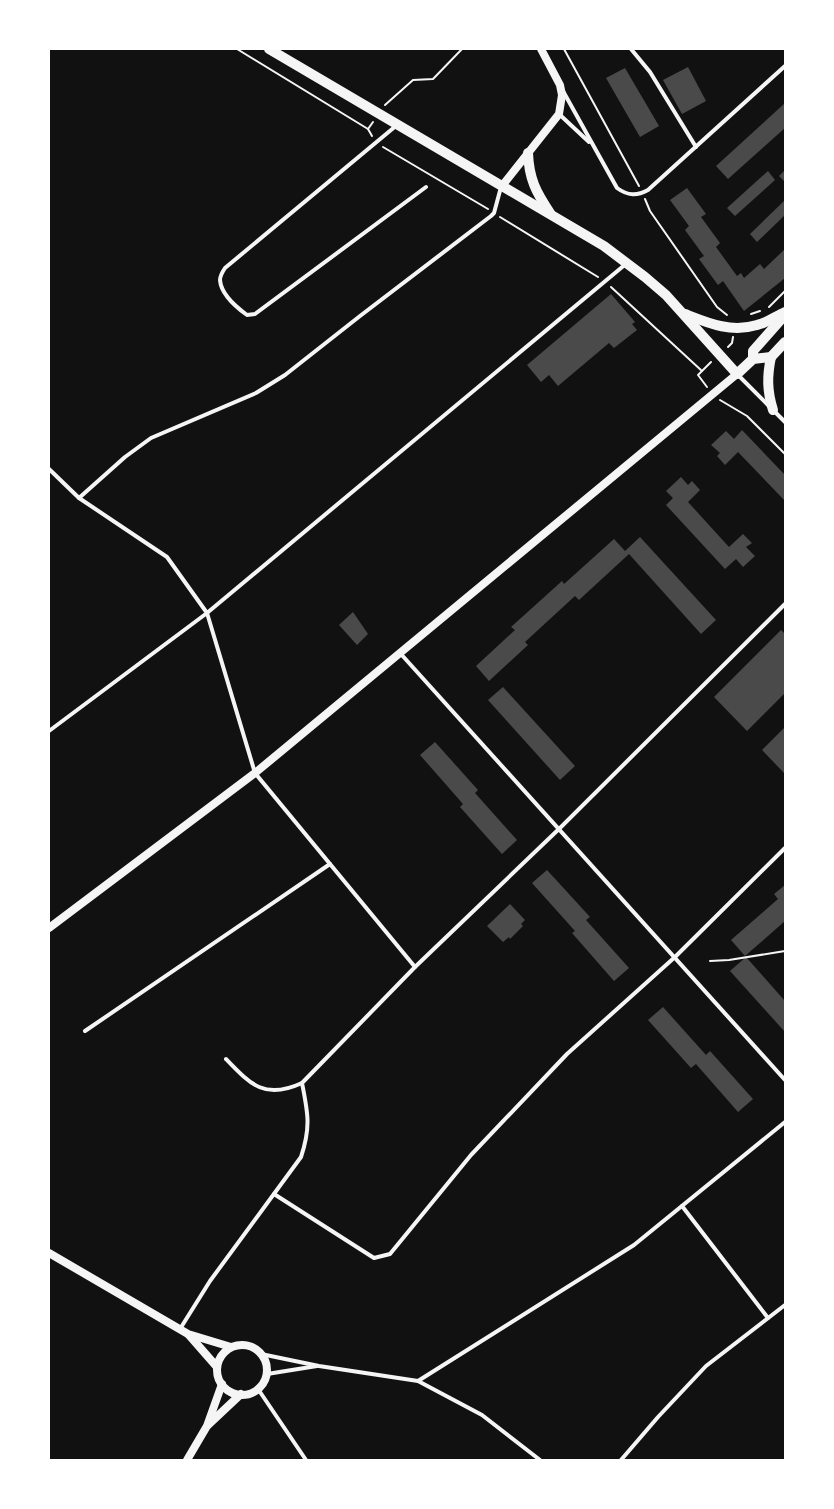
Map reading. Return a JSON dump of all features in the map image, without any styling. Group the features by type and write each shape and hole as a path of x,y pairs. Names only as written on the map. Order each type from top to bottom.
{"main road":[{"path":"269,49 604,246 645,277 682,312 737,374"},
{"path":"502,186 559,114 562,95 560,85 541,49"},
{"path":"528,153 531,178 536,192 551,215"},
{"path":"682,312 715,326 734,328 757,325 785,313"},
{"path":"753,359 754,351 785,313"},
{"path":"773,410 768,392 767,376 771,357 785,342"},
{"path":"49,928 254,774 737,374 753,359 771,357"},
{"path":"49,1253 188,1334 231,1347 242,1345 252,1347 262,1354 266,1363 267,1374 258,1389 250,1393 241,1394 230,1391 222,1384 218,1376 217,1367 221,1356 231,1347"},
{"path":"188,1334 217,1367"},
{"path":"187,1460 207,1426 222,1384"},
{"path":"207,1426 241,1394"}],"street":[{"path":"631,49 650,72 696,147"},
{"path":"560,85 617,188 625,194 634,195 648,190 785,66"},
{"path":"559,114 593,145"},
{"path":"397,125 225,268 220,278 222,287 235,306 246,315 255,314 426,187"},
{"path":"79,498 125,457 151,438 256,393 295,369 360,316 494,213 502,186"},
{"path":"49,731 207,613 627,263"},
{"path":"737,374 785,422"},
{"path":"49,470 79,498 166,558 207,613 254,774 415,967"},
{"path":"226,1059 244,1078 266,1091 286,1091 302,1084 415,967 560,828 785,604"},
{"path":"400,653 560,828 785,1080"},
{"path":"274,1194 374,1258 390,1254 471,1155 567,1054 674,957 785,848"},
{"path":"85,1031 330,864"},
{"path":"180,1329 210,1281 300,1156 307,1138 308,1115 302,1084"},
{"path":"418,1381 634,1245 785,1122"},
{"path":"682,1206 768,1318"},
{"path":"621,1460 658,1417 706,1366 785,1305"},
{"path":"262,1354 319,1366 418,1381 482,1415 540,1460"},
{"path":"267,1374 319,1366"},
{"path":"258,1389 306,1460"}],"path":[{"path":"238,49 368,129 376,143 606,282 702,371"},
{"path":"368,129 387,102 412,80 433,80 462,49"},
{"path":"747,315 767,310 785,291"},
{"path":"733,408 747,416 785,454"},
{"path":"710,961 729,960 785,951"}],"building":[{"path":"688,67 706,101 682,114 663,80"},
{"path":"625,68 659,126 640,137 606,78"},
{"path":"785,103 785,128 728,179 716,166"},
{"path":"785,170 785,182 779,176"},
{"path":"768,171 775,180 735,216 727,208"},
{"path":"687,188 706,214 701,217 720,243 716,247 737,276 741,273 744,278 760,264 764,269 785,249 785,278 744,311 723,281 718,285 699,259 704,256 685,230 689,226 670,200"},
{"path":"785,200 785,215 757,242 750,234"},
{"path":"611,294 635,322 632,324 637,330 614,348 609,343 558,386 549,375 541,382 527,365"},
{"path":"742,430 785,475 785,501 738,452 725,465 717,456 720,453 711,445 726,431 734,439"},
{"path":"681,477 688,485 692,481 700,490 688,502 729,547 743,534 752,543 746,547 755,556 743,567 736,559 725,569 666,505 673,498 666,491"},
{"path":"640,537 716,620 701,634 629,554 579,600 575,596 525,642 528,645 489,681 476,666 515,630 511,627 562,581 564,584 614,539 625,551"},
{"path":"353,612 368,634 357,645 339,625"},
{"path":"781,630 785,634 785,693 747,731 714,697"},
{"path":"503,687 575,766 560,780 488,700"},
{"path":"785,727 785,774 762,750"},
{"path":"435,742 478,790 475,793 517,840 502,854 460,807 463,804 420,755"},
{"path":"547,870 590,917 586,920 629,968 614,981 572,933 575,931 532,883"},
{"path":"785,885 785,921 745,956 731,940 778,899 774,894"},
{"path":"510,904 525,920 521,924 523,926 510,939 509,937 503,942 487,926"},
{"path":"746,957 785,1001 785,1032 730,971"},
{"path":"663,1007 706,1055 710,1051 753,1099 738,1112 696,1064 691,1068 648,1020"}]}
